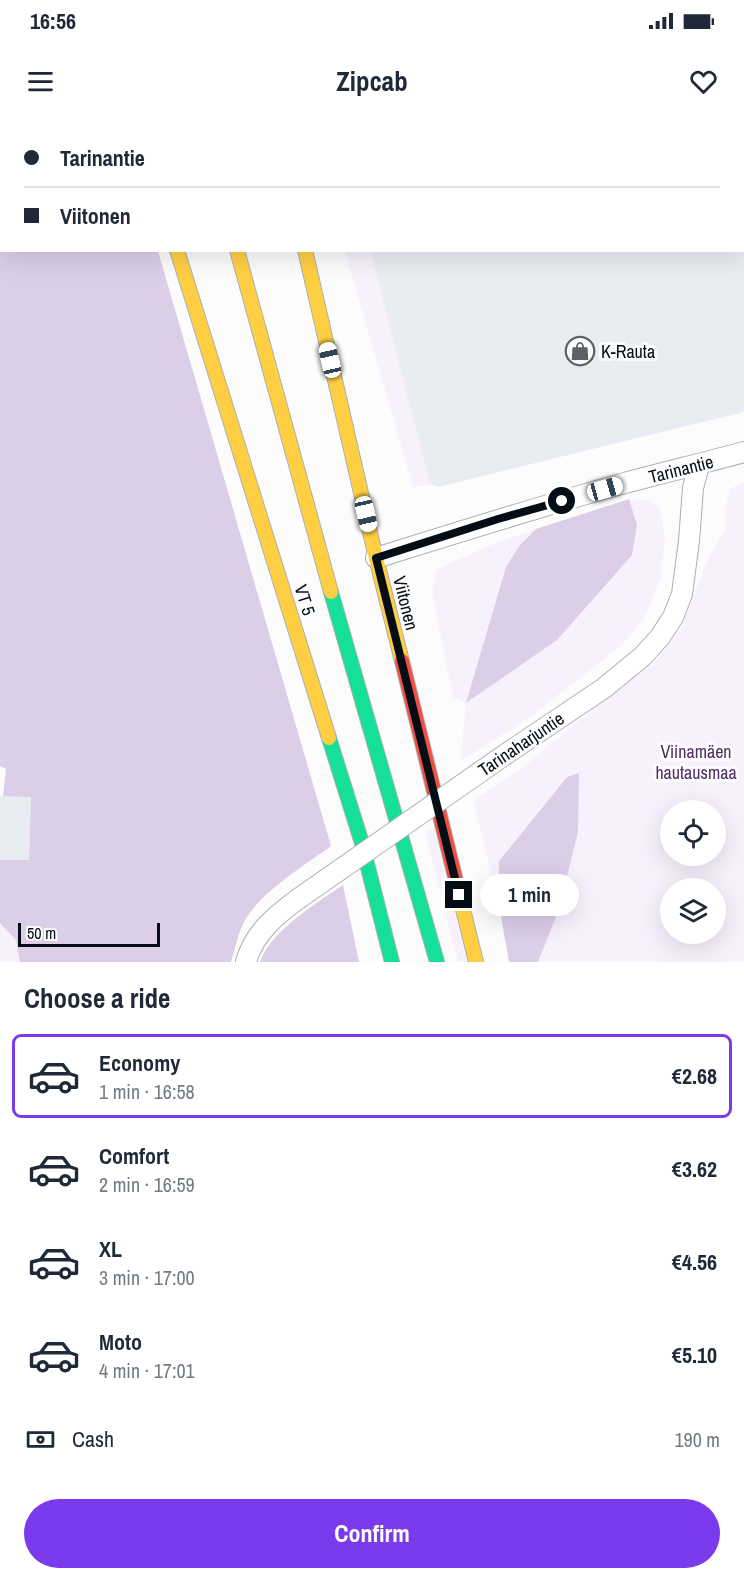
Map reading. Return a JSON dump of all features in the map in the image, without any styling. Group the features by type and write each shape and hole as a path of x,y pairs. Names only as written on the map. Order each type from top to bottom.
{"main road":[{"name":"VT 5","path":"178,252 361,840 392,962"},
{"name":"VT 5","path":"238,252 342,631 437,962"},
{"name":"Viitonen","path":"305,252 376,558 476,962"}],"street":[{"name":"Tarinantie","path":"376,558 498,519 744,452"},
{"name":"Tarinaharjuntie","path":"246,962 251,946 276,915 604,688 643,656 660,638 673,617 682,594 693,488 699,465"}],"shaded area":[{"path":"0,252 158,252 331,846 283,880 251,911 238,937 231,962 20,962 16,940 0,923 0,860 29,860 31,797 3,796 6,769 0,766"},
{"path":"357,252 744,252 744,412 438,487 426,482"},
{"path":"629,499 637,525 632,555 557,640 466,703 506,567 519,546 536,529"},
{"path":"579,773 578,832 558,912 538,962 509,962 499,905 499,861 567,777"},
{"path":"0,796 31,796 29,860 0,860"},
{"path":"343,885 359,962 260,962 273,940 284,929"}],"green space":[{"path":"345,252 371,252 430,485 413,487"},
{"name":"Viinamäen hautausmaa","path":"744,482 744,962 538,962 554,921 579,773 567,777 499,861 499,905 473,800 516,773 608,696 651,666 680,631 709,556 725,531 726,506 730,489"},
{"path":"629,499 648,500 660,508 665,538 661,576 645,617 622,645 530,717 461,761 466,703 453,698 432,593 436,570 490,545 536,529 519,546 506,567 467,703 637,525"},
{"path":"433,828 467,962 458,962 425,831"},
{"path":"0,923 16,940 20,962 0,962"}],"traffic: fast":[{"path":"331,592 437,962"},
{"path":"329,738 361,840 392,962"}],"traffic: slow":[{"path":"178,252 329,738"},
{"path":"238,252 331,592"},
{"path":"305,252 402,661"},
{"path":"456,881 476,962"}],"traffic: jam":[{"path":"402,661 456,881"}],"place":[{"name":"K-Rauta","path":"580,351"}],"route":[{"path":"459,895 376,558 562,501"}]}
